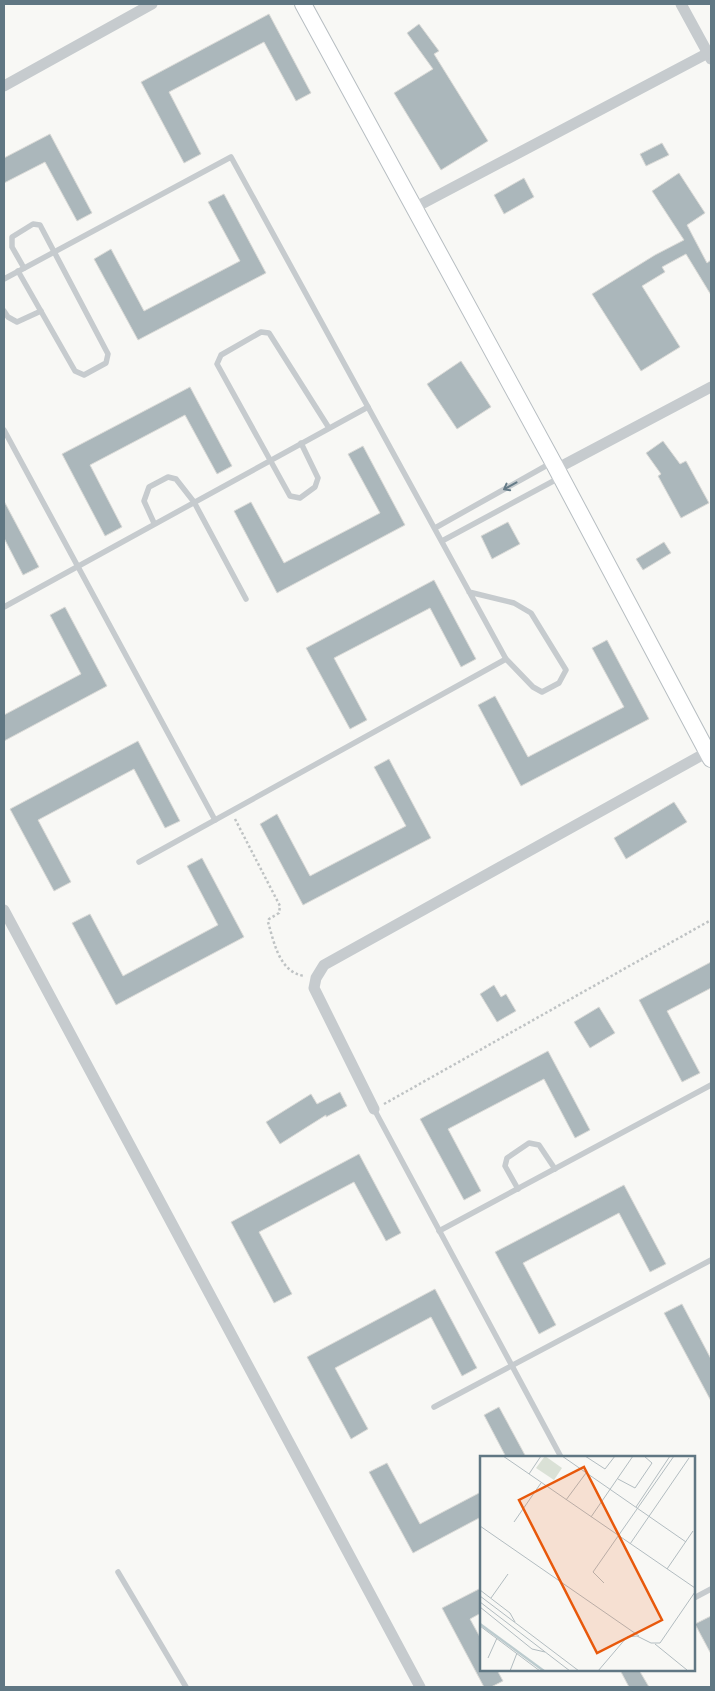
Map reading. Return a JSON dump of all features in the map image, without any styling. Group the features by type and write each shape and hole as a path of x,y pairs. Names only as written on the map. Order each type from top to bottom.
{"street":[{"path":"4,86 152,4"},
{"path":"303,4 710,754 324,965 316,978 314,988 374,1109"},
{"path":"414,208 709,52 681,4"},
{"path":"556,469 711,387"},
{"path":"4,910 420,1687"}],"lane":[{"path":"4,279 231,157 469,592 506,658 532,687 542,692 559,683 566,670 530,613 514,604 469,592"},
{"path":"33,224 40,225 54,253 108,354 106,363 84,374 75,371 41,310 21,269 12,246 12,237 33,224"},
{"path":"4,311 8,317 17,322 41,310"},
{"path":"301,443 318,478 315,487 300,498 290,496 270,460 217,364 221,355 261,332 269,333 328,428"},
{"path":"4,607 77,565 368,407"},
{"path":"4,430 215,820"},
{"path":"435,528 556,469"},
{"path":"442,541 556,469"},
{"path":"154,523 144,501 149,488 168,477 176,479 194,502 246,599"},
{"path":"139,862 506,658"},
{"path":"439,1231 711,1085"},
{"path":"374,1109 561,1456"},
{"path":"518,1189 505,1166 507,1158 529,1143 539,1146 555,1169"},
{"path":"434,1407 711,1260"},
{"path":"118,1572 186,1687"},
{"path":"695,1597 711,1589"}],"path":[{"path":"231,811 280,906 278,913 269,919 268,922 278,956 287,968 300,975 316,978"},
{"path":"374,1109 711,920"}],"building":[{"path":"269,14 311,93 296,101 264,42 169,92 201,154 184,163 141,82"},
{"path":"419,24 439,51 434,54 488,141 441,170 394,93 433,69 407,33"},
{"path":"50,134 92,213 77,221 45,162 4,183 4,158"},
{"path":"662,143 669,155 646,166 640,154"},
{"path":"679,173 705,213 687,225 707,263 711,260 711,295 686,254 662,267 665,272 642,286 680,347 641,371 592,294 655,255 684,240 652,191"},
{"path":"524,178 534,197 504,214 494,195"},
{"path":"224,194 266,273 138,340 94,259 111,249 144,311 240,261 208,202"},
{"path":"461,361 491,407 457,429 427,384"},
{"path":"190,387 232,466 217,474 185,415 90,465 122,527 105,536 62,454"},
{"path":"663,441 680,464 686,461 709,503 681,518 658,476 661,474 646,453"},
{"path":"363,446 405,525 277,593 234,511 251,502 284,563 380,513 348,454"},
{"path":"4,501 39,567 23,575 4,538"},
{"path":"508,522 520,544 492,559 481,536"},
{"path":"664,542 671,553 643,570 636,559"},
{"path":"434,580 476,659 461,667 430,608 334,658 367,720 350,729 306,648"},
{"path":"65,607 107,686 4,741 4,715 81,674 50,615"},
{"path":"607,640 649,719 521,786 478,705 495,696 528,757 624,707 592,648"},
{"path":"138,741 180,821 165,828 134,769 38,820 71,882 54,891 10,809"},
{"path":"389,759 431,838 303,905 260,824 277,814 310,876 406,826 374,767"},
{"path":"674,802 687,822 626,859 614,838"},
{"path":"202,858 244,937 116,1005 72,923 90,914 123,976 218,925 187,866"},
{"path":"711,962 711,988 667,1011 700,1073 682,1082 639,1000"},
{"path":"494,985 501,997 506,994 516,1011 497,1022 480,994"},
{"path":"599,1007 615,1033 590,1048 574,1022"},
{"path":"548,1051 590,1130 575,1138 544,1079 448,1129 481,1191 464,1200 420,1119"},
{"path":"340,1092 347,1106 326,1117 326,1115 280,1144 266,1122 311,1094 317,1104"},
{"path":"359,1154 401,1233 386,1241 354,1182 259,1232 292,1294 274,1303 231,1222"},
{"path":"624,1185 666,1264 650,1272 619,1213 523,1263 556,1325 539,1334 495,1252"},
{"path":"435,1289 477,1368 462,1376 431,1317 335,1368 368,1429 351,1439 307,1357"},
{"path":"682,1304 711,1359 711,1401 664,1313"},
{"path":"499,1407 525,1456 505,1456 484,1415"},
{"path":"387,1463 420,1524 480,1493 480,1518 413,1553 369,1472"},
{"path":"480,1589 480,1614 470,1619 480,1637 480,1671 498,1671 503,1681 491,1687 484,1687 442,1608"},
{"path":"711,1616 711,1654 695,1624"},
{"path":"621,1671 640,1671 649,1687 629,1687"}]}
